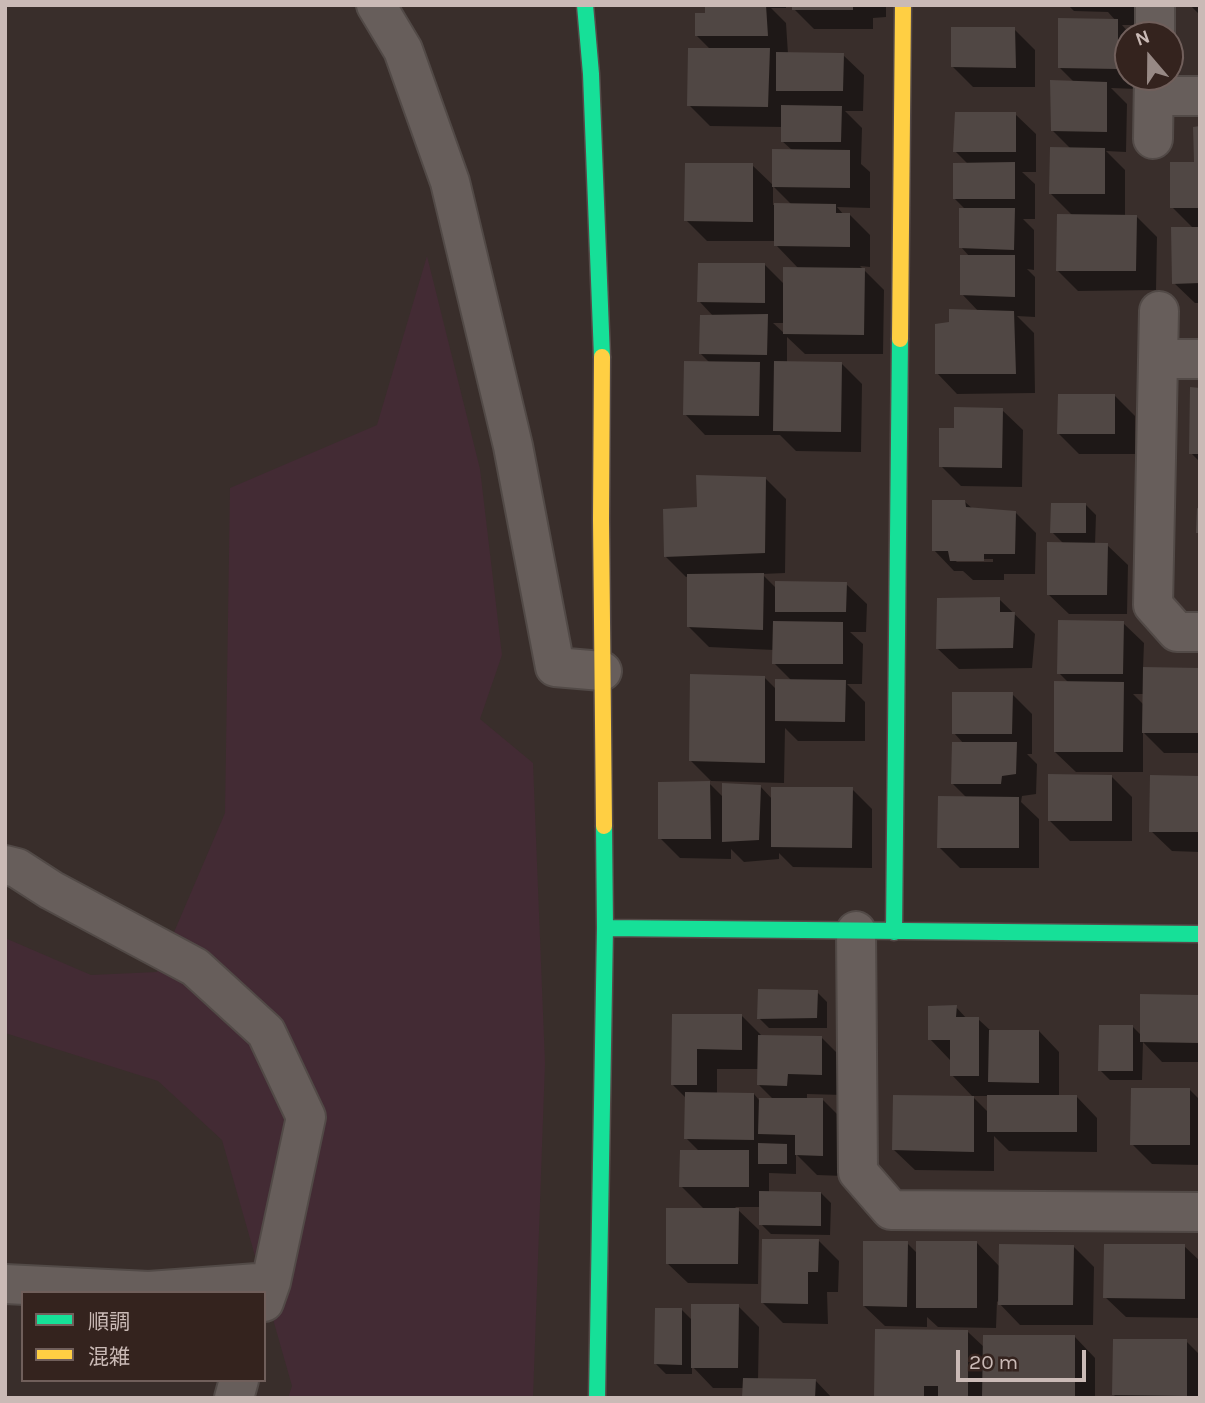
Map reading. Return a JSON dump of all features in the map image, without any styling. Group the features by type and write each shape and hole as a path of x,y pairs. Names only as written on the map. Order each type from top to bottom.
{"street":[{"path":"376,5 403,50 450,182 513,446 555,667 602,670"},
{"path":"585,5 601,283 605,928 597,1398"},
{"path":"894,932 903,5"},
{"path":"1153,139 1154,91"},
{"path":"1174,91 1200,96"},
{"path":"1159,311 1153,605 1177,632 1200,632"},
{"path":"1159,359 1200,359"},
{"path":"5,865 16,868 51,890 195,967 266,1032 306,1117 267,1292"},
{"path":"605,928 1200,934"},
{"path":"856,931 858,1172 891,1210 1200,1212"},
{"path":"5,1284 149,1291"}],"shaded area":[{"path":"427,256 480,469 502,655 480,719 533,763 545,1063 533,1398 288,1398 292,1386 222,1140 158,1081 5,1033 5,938 91,975 157,972 225,813 230,488 377,425"}],"building":[{"path":"705,5 766,5 768,36 695,36 695,13 705,13"},
{"path":"792,5 853,5 853,10 792,10"},
{"path":"1058,18 1118,19 1114,21 1114,69 1058,68"},
{"path":"951,27 1015,27 1016,68 951,67"},
{"path":"688,48 770,48 768,107 687,106"},
{"path":"776,52 844,53 843,91 776,91"},
{"path":"1050,80 1107,82 1107,132 1051,131"},
{"path":"781,105 842,106 841,142 781,142"},
{"path":"955,112 1016,112 1016,152 953,152"},
{"path":"1200,126 1200,208 1170,208 1170,162 1194,162 1193,127"},
{"path":"1050,147 1105,148 1105,194 1049,194"},
{"path":"772,149 850,150 850,188 772,187"},
{"path":"1015,162 1015,199 953,199 953,163"},
{"path":"685,163 753,163 753,222 684,221"},
{"path":"774,203 836,204 836,213 850,213 850,247 774,246"},
{"path":"959,208 1015,208 1014,250 959,248"},
{"path":"1057,214 1137,215 1136,271 1056,271"},
{"path":"1171,227 1200,227 1200,283 1172,284"},
{"path":"960,255 1015,255 1015,297 960,295"},
{"path":"698,263 765,263 765,303 697,302"},
{"path":"783,267 865,268 864,335 783,334"},
{"path":"949,309 1014,311 1016,374 935,374 935,324 949,322"},
{"path":"768,314 767,355 699,354 700,315"},
{"path":"684,361 760,362 759,416 683,415"},
{"path":"774,361 842,362 841,432 773,431"},
{"path":"1190,387 1200,388 1200,454 1189,454"},
{"path":"1058,394 1115,394 1115,434 1057,434"},
{"path":"954,407 1003,408 1002,468 939,467 939,428 954,428"},
{"path":"696,475 766,477 765,553 664,557 663,509 697,507"},
{"path":"932,500 965,500 966,507 1016,511 1015,554 984,554 984,561 950,561 948,551 932,551"},
{"path":"1051,503 1086,503 1086,533 1050,533"},
{"path":"1197,508 1200,509 1200,533 1196,533"},
{"path":"1047,542 1108,543 1107,595 1047,595"},
{"path":"764,573 763,630 687,627 687,574"},
{"path":"775,581 847,582 846,612 775,612"},
{"path":"1000,597 1000,612 1015,612 1013,648 936,649 937,598"},
{"path":"1058,620 1124,621 1123,674 1057,674"},
{"path":"773,621 843,622 843,664 772,664"},
{"path":"1143,667 1200,668 1200,733 1142,733"},
{"path":"690,674 765,676 765,763 689,761"},
{"path":"775,679 846,680 845,722 775,721"},
{"path":"1054,681 1124,682 1123,752 1054,752"},
{"path":"952,692 1013,692 1012,734 952,734"},
{"path":"952,742 1017,742 1016,774 1002,776 1001,784 951,784"},
{"path":"1048,774 1112,775 1112,821 1048,821"},
{"path":"1150,775 1200,776 1200,832 1149,832"},
{"path":"710,781 711,839 658,839 658,782"},
{"path":"722,783 761,785 759,840 722,842"},
{"path":"771,787 853,787 852,848 771,847"},
{"path":"938,796 1019,797 1019,848 937,848"},
{"path":"758,989 818,990 817,1018 757,1019"},
{"path":"1140,994 1200,995 1200,1043 1140,1042"},
{"path":"957,1005 956,1017 979,1017 979,1076 950,1076 950,1040 928,1040 928,1006"},
{"path":"672,1014 742,1014 742,1050 697,1049 697,1085 671,1085"},
{"path":"1099,1025 1133,1025 1133,1071 1098,1071"},
{"path":"989,1030 1039,1030 1039,1083 988,1082"},
{"path":"758,1035 822,1036 822,1075 788,1074 787,1086 757,1085"},
{"path":"1131,1088 1190,1088 1190,1145 1130,1145"},
{"path":"685,1092 754,1093 754,1140 684,1139"},
{"path":"893,1095 974,1096 974,1152 892,1150"},
{"path":"987,1095 1077,1095 1077,1132 987,1132"},
{"path":"759,1098 823,1098 823,1156 795,1155 795,1135 758,1134"},
{"path":"758,1143 787,1144 787,1164 758,1164"},
{"path":"680,1150 749,1150 749,1187 679,1187"},
{"path":"759,1191 821,1192 821,1226 759,1225"},
{"path":"666,1208 739,1208 738,1264 666,1264"},
{"path":"762,1239 819,1239 818,1272 808,1272 808,1304 761,1303"},
{"path":"863,1241 908,1241 907,1307 863,1306"},
{"path":"916,1241 977,1241 977,1308 916,1308"},
{"path":"999,1244 1074,1245 1073,1305 998,1305"},
{"path":"1104,1244 1185,1244 1185,1299 1103,1298"},
{"path":"691,1304 739,1304 738,1368 691,1368"},
{"path":"655,1308 682,1308 682,1365 654,1364"},
{"path":"875,1329 968,1330 968,1398 938,1398 938,1386 924,1386 924,1398 874,1398"},
{"path":"983,1335 1075,1335 1075,1398 982,1398"},
{"path":"1113,1339 1187,1339 1187,1396 1112,1395"},
{"path":"743,1378 816,1379 815,1398 742,1398"}],"traffic: fast":[{"path":"585,5 591,74 602,357"},
{"path":"894,932 900,339"},
{"path":"597,1398 605,928 604,826"},
{"path":"605,928 1200,934"}],"traffic: slow":[{"path":"900,339 903,5"},
{"path":"602,357 604,826"}]}
